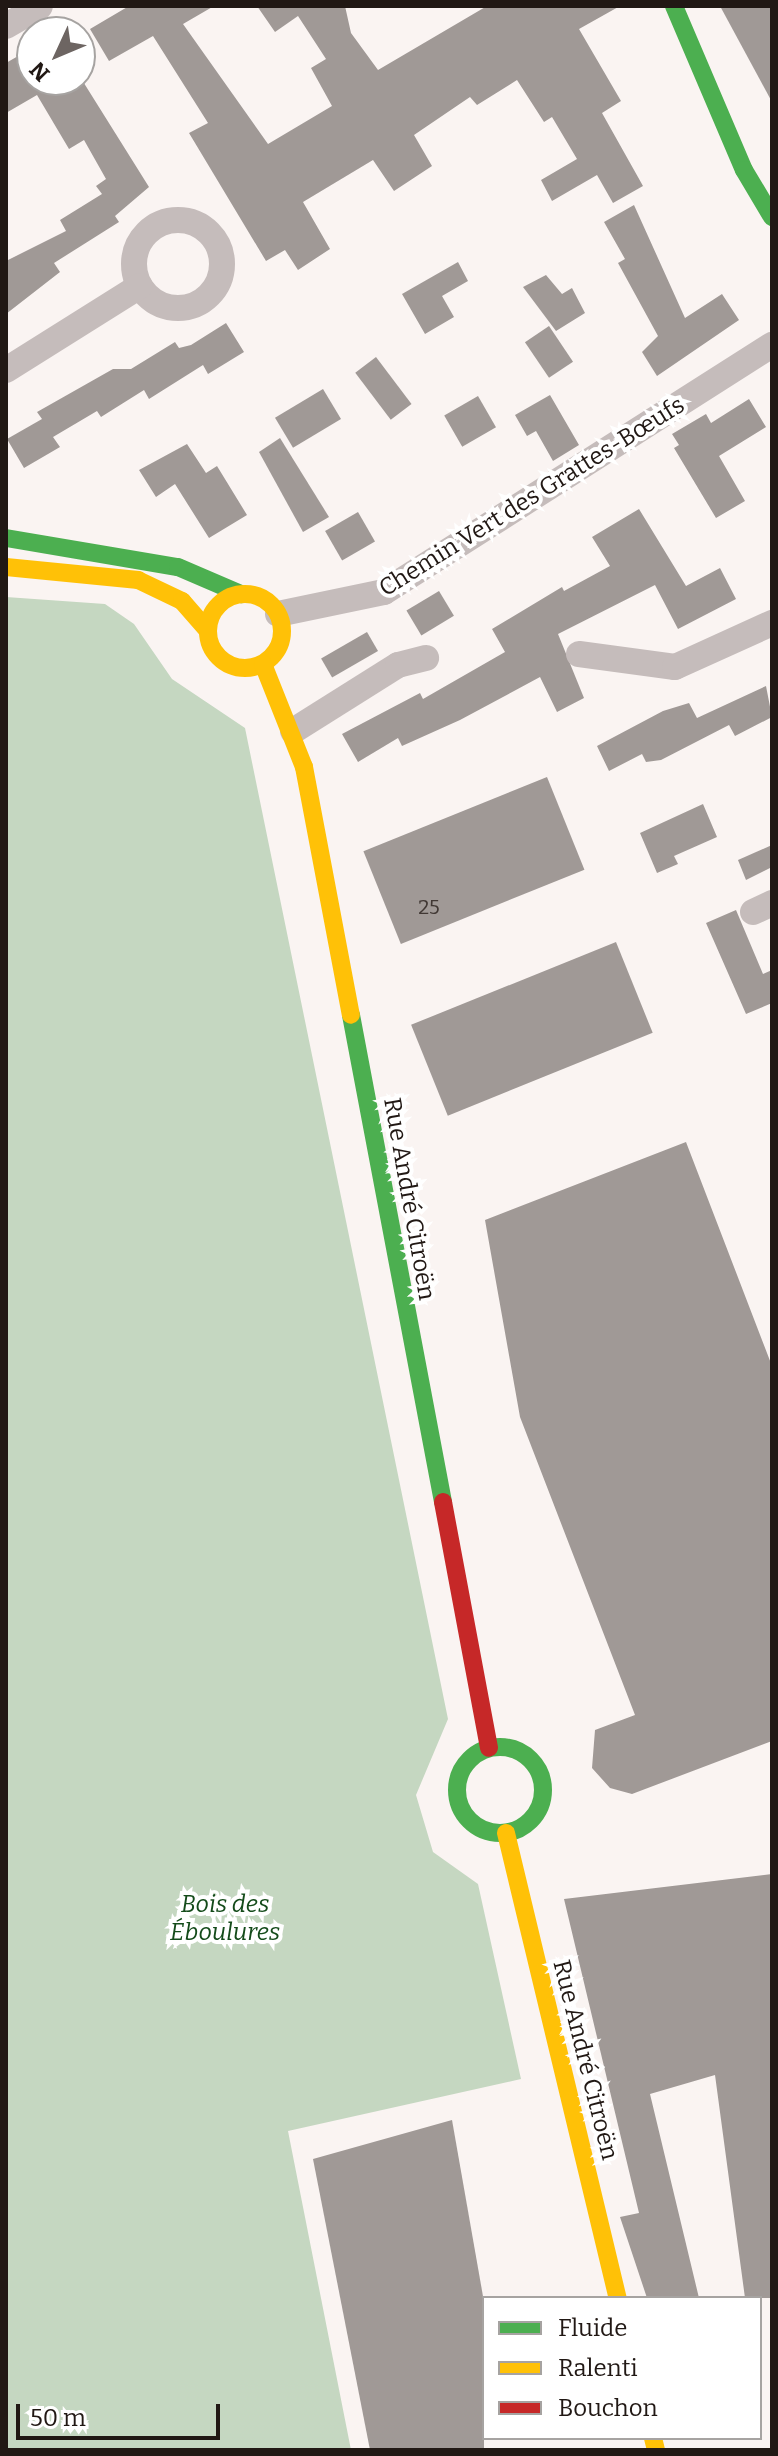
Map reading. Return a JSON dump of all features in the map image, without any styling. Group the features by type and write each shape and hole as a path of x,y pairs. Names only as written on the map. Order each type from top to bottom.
{"main road":[{"path":"674,6 709,90 772,217"},
{"path":"709,90 762,160"},
{"path":"6,538 39,548 178,567 241,594 263,598 278,614 281,642 263,664 244,669 226,663 212,649 207,630 182,601 150,584 96,572 44,572 6,567"},
{"path":"39,548 28,559 44,572"},
{"path":"207,630 214,610 241,594"},
{"name":"Rue André Citroën","path":"263,664 293,731 348,986 489,1748"},
{"path":"489,1748 519,1751 543,1782 539,1810 506,1833 483,1830 459,1804 462,1769 489,1748"},
{"name":"Rue André Citroën","path":"506,1833 618,2296"}],"street":[{"path":"6,26 40,6"},
{"path":"6,370 140,286"},
{"name":"Chemin Vert des Grattes-Bœufs","path":"278,614 384,592 772,345"},
{"path":"579,654 675,667 772,623"},
{"path":"293,731 398,665 426,658"}],"green space":[{"name":"Bois des Éboulures","path":"6,597 105,604 134,624 172,679 245,728 448,1719 416,1795 433,1852 478,1884 521,2079 288,2131 351,2450 6,2450"}],"building":[{"path":"129,6 214,6 183,24 268,144 332,106 311,68 326,59 298,16 275,32 257,6 345,6 351,33 378,70 487,6 620,6 579,29 621,101 602,113 643,186 613,203 597,175 552,201 541,180 577,159 552,117 544,122 517,80 477,105 470,97 414,135 432,166 394,191 373,160 303,202 330,249 298,270 285,250 266,261 189,133 208,123 153,36 109,61 96,39 96,25"},
{"path":"720,6 772,6 772,102"},
{"path":"16,57 16,96 35,96 6,113 6,63"},
{"path":"38,96 92,96 149,187 115,216 119,222 54,263 60,272 6,314 6,261 66,231 60,220 102,194 96,186 106,179 84,140 69,149"},
{"path":"634,205 685,318 722,294 739,320 657,376 642,352 658,336 618,263 625,259 604,222"},
{"path":"458,262 468,281 442,296 454,317 425,334 402,294"},
{"path":"546,275 562,294 572,288 585,313 556,331 523,287"},
{"path":"226,323 244,352 208,374 203,365 149,399 144,390 101,417 97,411 53,437 60,447 24,468 7,439 42,419 37,412 113,369 131,369 175,342 179,348 191,345"},
{"path":"549,326 573,362 549,378 525,342"},
{"path":"376,357 412,404 391,420 355,373"},
{"path":"323,389 341,419 293,448 275,418"},
{"path":"550,395 579,445 553,461 536,431 527,436 515,415"},
{"path":"478,396 496,427 462,447 444,416"},
{"path":"749,399 766,427 719,456 745,501 716,518 674,448 679,445 672,434 706,414 711,423"},
{"path":"280,438 329,517 303,532 259,452"},
{"path":"187,444 206,473 217,466 247,515 209,538 175,484 156,497 139,470"},
{"path":"639,509 686,586 720,568 736,599 678,629 655,585 558,634 584,698 557,712 540,677 460,720 402,746 398,738 358,762 342,734 420,693 423,699 505,652 492,629 562,587 564,591 610,566 592,537"},
{"path":"358,512 375,541 342,560 325,531"},
{"path":"439,591 454,616 421,635 406,611"},
{"path":"367,632 378,651 332,678 321,658"},
{"path":"766,686 772,717 735,736 729,725 661,760 646,762 642,754 609,771 597,746 663,711 689,703 697,718"},
{"path":"547,777 584,870 401,944 363,851"},
{"path":"703,804 717,837 674,856 678,864 657,873 640,833"},
{"path":"772,845 772,867 746,880 738,860"},
{"path":"736,910 763,974 772,970 772,1003 746,1014 706,923"},
{"path":"616,942 653,1033 448,1116 411,1025"},
{"path":"686,1142 772,1366 772,1741 632,1794 610,1788 592,1768 595,1730 635,1715 520,1417 485,1220"},
{"path":"772,1874 772,2298 745,2296 715,2075 650,2094 699,2296 646,2296 620,2217 639,2213 564,1899"},
{"path":"452,2120 483,2296 484,2450 370,2450 313,2159"}],"traffic: fast":[{"path":"674,6 744,170 772,217"},
{"path":"6,538 178,567 241,594"},
{"path":"351,1015 443,1502"},
{"path":"500,1747 524,1754 536,1766 543,1790 536,1814 524,1826 500,1833 476,1826 464,1814 457,1790 464,1766 476,1754 500,1747"}],"traffic: slow":[{"path":"6,567 138,580 182,601 207,630"},
{"path":"238,594 252,594 266,600 276,610 282,631 276,652 266,662 252,668 238,668 224,662 214,652 208,638 208,624 214,610 224,600 238,594"},
{"path":"263,664 304,767 351,1015"},
{"path":"506,1833 618,2296"},
{"path":"654,2440 656,2450"}],"traffic: jam":[{"path":"443,1502 489,1748"}]}
